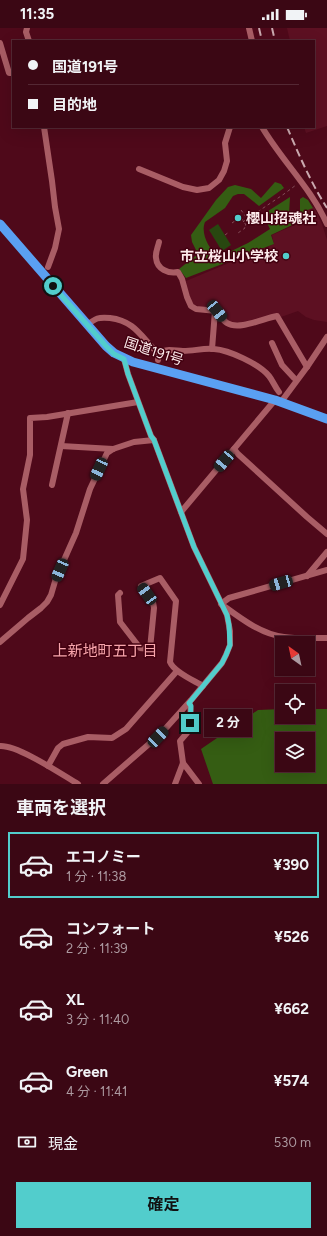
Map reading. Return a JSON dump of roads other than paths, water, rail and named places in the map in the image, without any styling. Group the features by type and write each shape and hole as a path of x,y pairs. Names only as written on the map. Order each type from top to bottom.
{"highway":[{"name":"国道191号","path":"0,224 114,354 124,359 278,398 327,419"}],"street":[{"path":"27,28 26,32 29,40"},
{"path":"249,28 252,40"},
{"path":"0,43 8,73 12,73"},
{"path":"44,128 53,198 59,229 57,241 48,267"},
{"path":"139,169 183,187 197,190 209,188 219,180 226,166 227,161 225,143 230,128"},
{"path":"263,128 274,146 315,201 327,224"},
{"path":"159,242 156,256 158,263 162,270 174,273 178,272 182,279 190,305 196,309 217,311 225,322 232,325 250,324 277,316 307,367"},
{"path":"212,349 215,311"},
{"path":"87,325 96,318 124,321 134,327 159,357 163,351 198,349 218,349 238,356 261,369 269,376 278,398"},
{"path":"181,512 278,398 307,367 327,337"},
{"path":"272,343 282,365 294,378"},
{"path":"103,784 158,737 189,703 222,663 229,649 229,625 227,615 194,547 154,440 151,436 138,402 124,359"},
{"path":"0,605 23,559 27,520 23,489 30,455 30,418 138,402"},
{"path":"52,485 68,413"},
{"path":"0,642 41,608 51,595 63,562 76,533 90,489 107,453 113,449 134,442 154,440"},
{"path":"61,446 113,449"},
{"path":"234,449 327,534"},
{"path":"307,576 327,552"},
{"path":"221,604 229,598 327,570"},
{"path":"120,593 118,595 120,622 140,648 150,649 154,608 153,602 141,586 160,578 176,602 170,662 178,671 203,686"},
{"path":"221,604 248,624 269,633 283,637 327,638"},
{"path":"48,766 58,748 63,744 88,737 112,738 120,733 178,671"},
{"path":"176,784 182,763 180,740 188,732 191,706 189,703"},
{"path":"0,746 15,748 78,784"},
{"path":"182,763 199,784"}],"railway":[{"path":"259,28 262,40"},
{"path":"272,28 275,40"},
{"path":"287,128 310,179 327,208"}],"place":[{"name":"櫻山招魂社","path":"238,218"},
{"name":"市立桜山小学校","path":"286,256"}],"district":[{"name":"上新地町五丁目","path":"105,651"}]}
